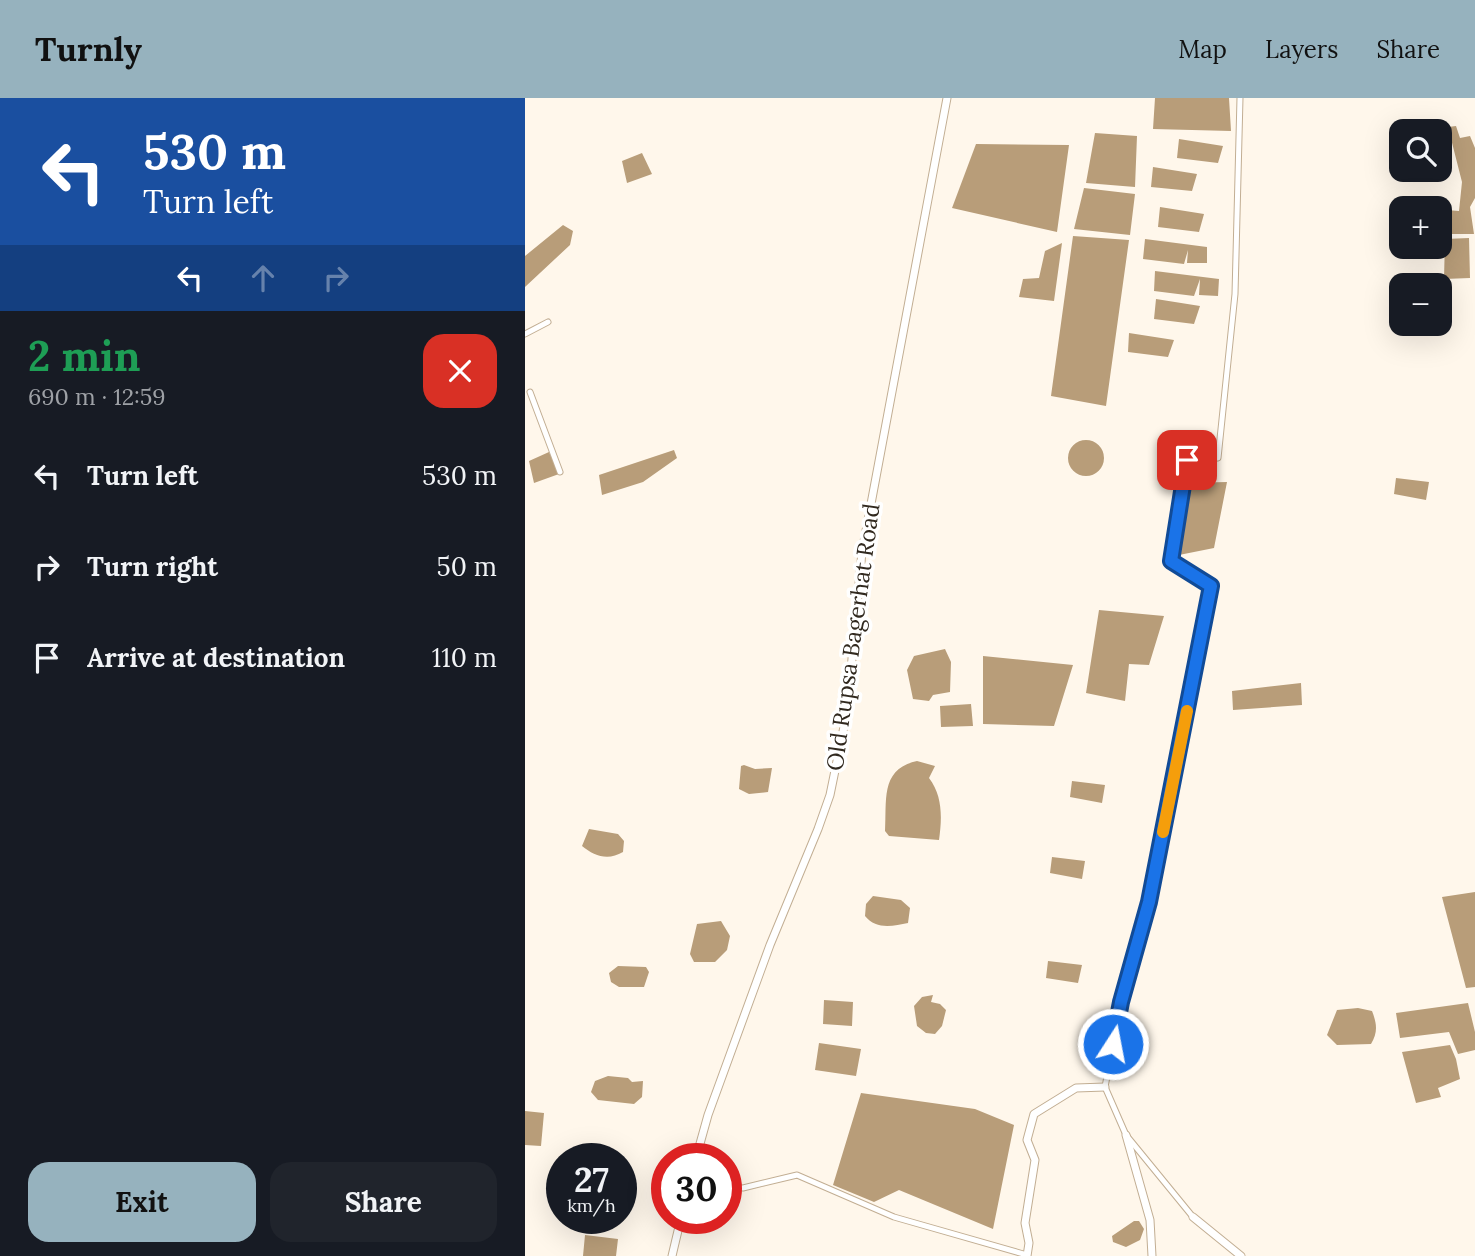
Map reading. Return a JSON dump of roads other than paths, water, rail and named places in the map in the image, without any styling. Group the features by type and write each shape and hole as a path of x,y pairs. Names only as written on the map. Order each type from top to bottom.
{"street":[{"name":"Old Rupsa Bagerhat Road","path":"700,1143 770,944 830,795 847,712 862,552 947,98"},
{"path":"1152,1256 1150,1220 1126,1135 1105,1087 1121,1002 1149,902 1211,586 1171,561 1187,460 1218,458 1235,294 1240,98"},
{"path":"525,334 548,322"},
{"path":"530,392 560,472"},
{"path":"742,1188 797,1175 894,1217 1027,1255 1029,1243 1025,1223 1035,1160 1027,1140 1034,1114 1076,1087 1105,1087"},
{"path":"1126,1135 1193,1217 1241,1256"},
{"path":"672,1256 677,1234"}]}
